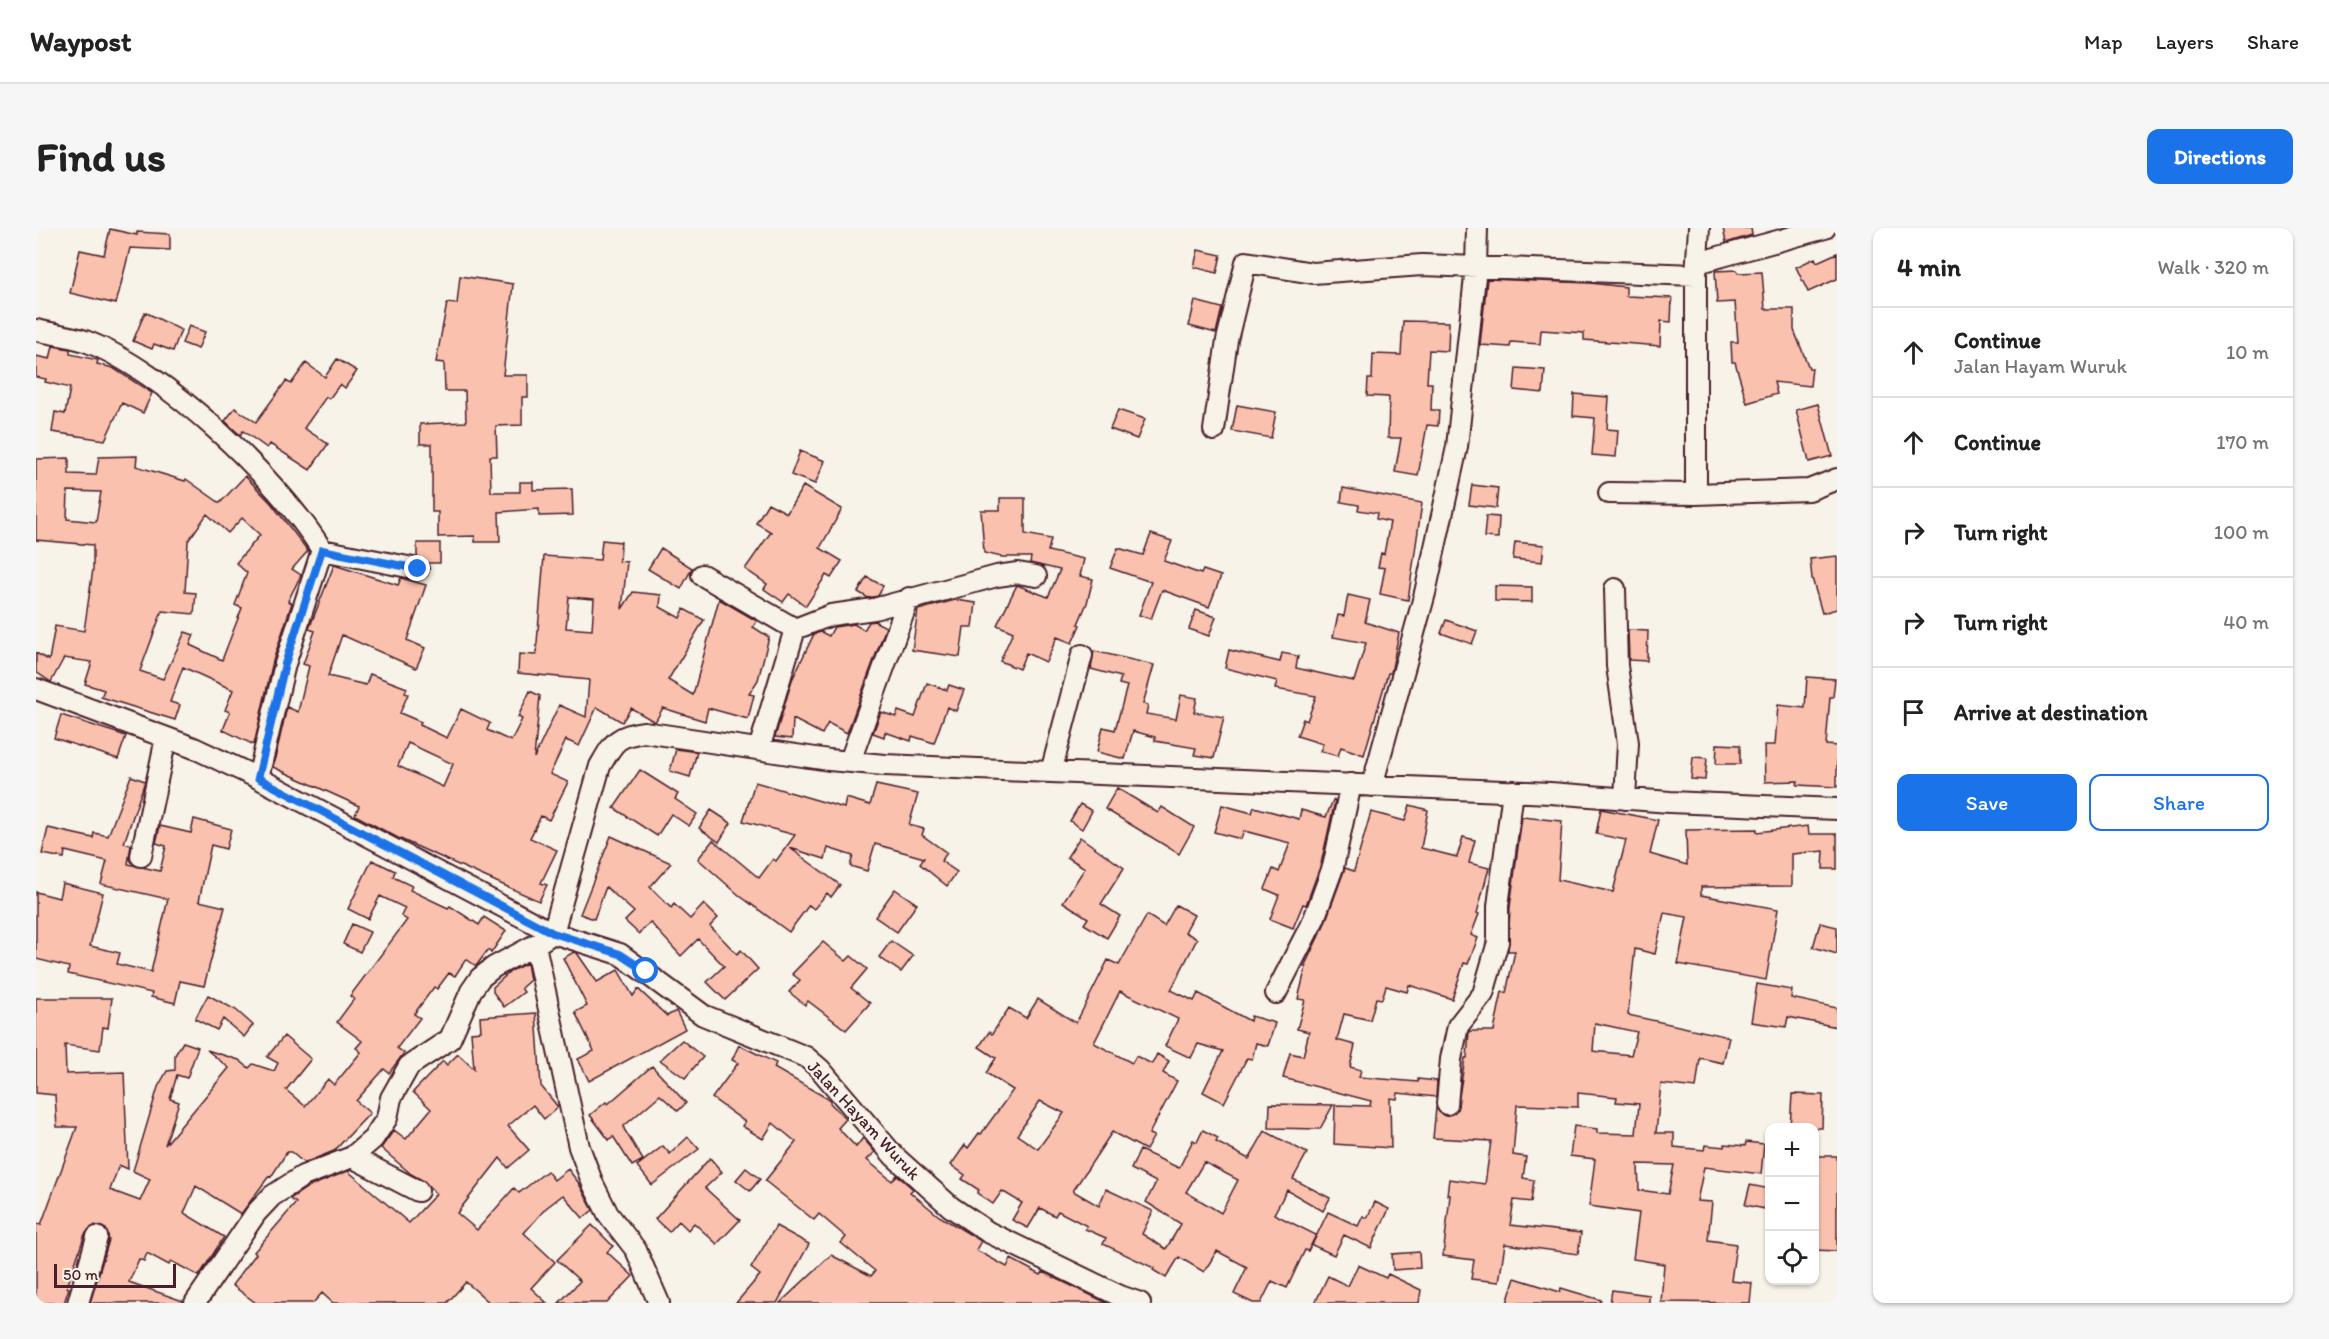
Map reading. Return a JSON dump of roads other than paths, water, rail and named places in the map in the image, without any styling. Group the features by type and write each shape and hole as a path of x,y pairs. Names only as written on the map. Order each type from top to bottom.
{"street":[{"path":"1372,786 1425,593 1457,447 1476,267 1477,228"},
{"path":"1696,495 1696,269 1699,228"},
{"path":"1214,430 1227,340 1246,262 1313,273 1422,266 1696,269 1825,228"},
{"path":"36,330 85,341 151,376 245,456 297,514 322,550 418,569"},
{"path":"1609,493 1696,495 1809,490 1837,479"},
{"path":"258,778 285,664 322,550"},
{"path":"702,575 795,628 831,615 874,609 997,576 1018,573 1036,576"},
{"path":"1615,590 1618,682 1628,743 1625,799"},
{"path":"850,761 909,598"},
{"path":"759,749 795,628"},
{"path":"1051,771 1082,655"},
{"name":"Jalan Hayam Wuruk","path":"36,689 166,738 258,778 553,933 620,954 703,1015 806,1057 820,1069 894,1156 960,1213 988,1232 1120,1296 1140,1303"},
{"path":"195,1303 256,1213 272,1196 303,1176 352,1157 373,1139 387,1118 391,1098 409,1065 450,1039 471,991 480,978 494,967 553,933 600,766 614,743 624,735 644,732 885,765 1513,791 1837,809"},
{"path":"141,856 166,738"},
{"path":"1276,993 1314,918 1333,867 1351,784"},
{"path":"1447,1104 1451,1059 1458,1026 1483,994 1498,942 1498,906 1513,791"},
{"path":"535,945 579,1147 593,1184 608,1214 636,1250 659,1303"},
{"path":"352,1157 418,1191"},
{"path":"78,1303 97,1237"}]}
